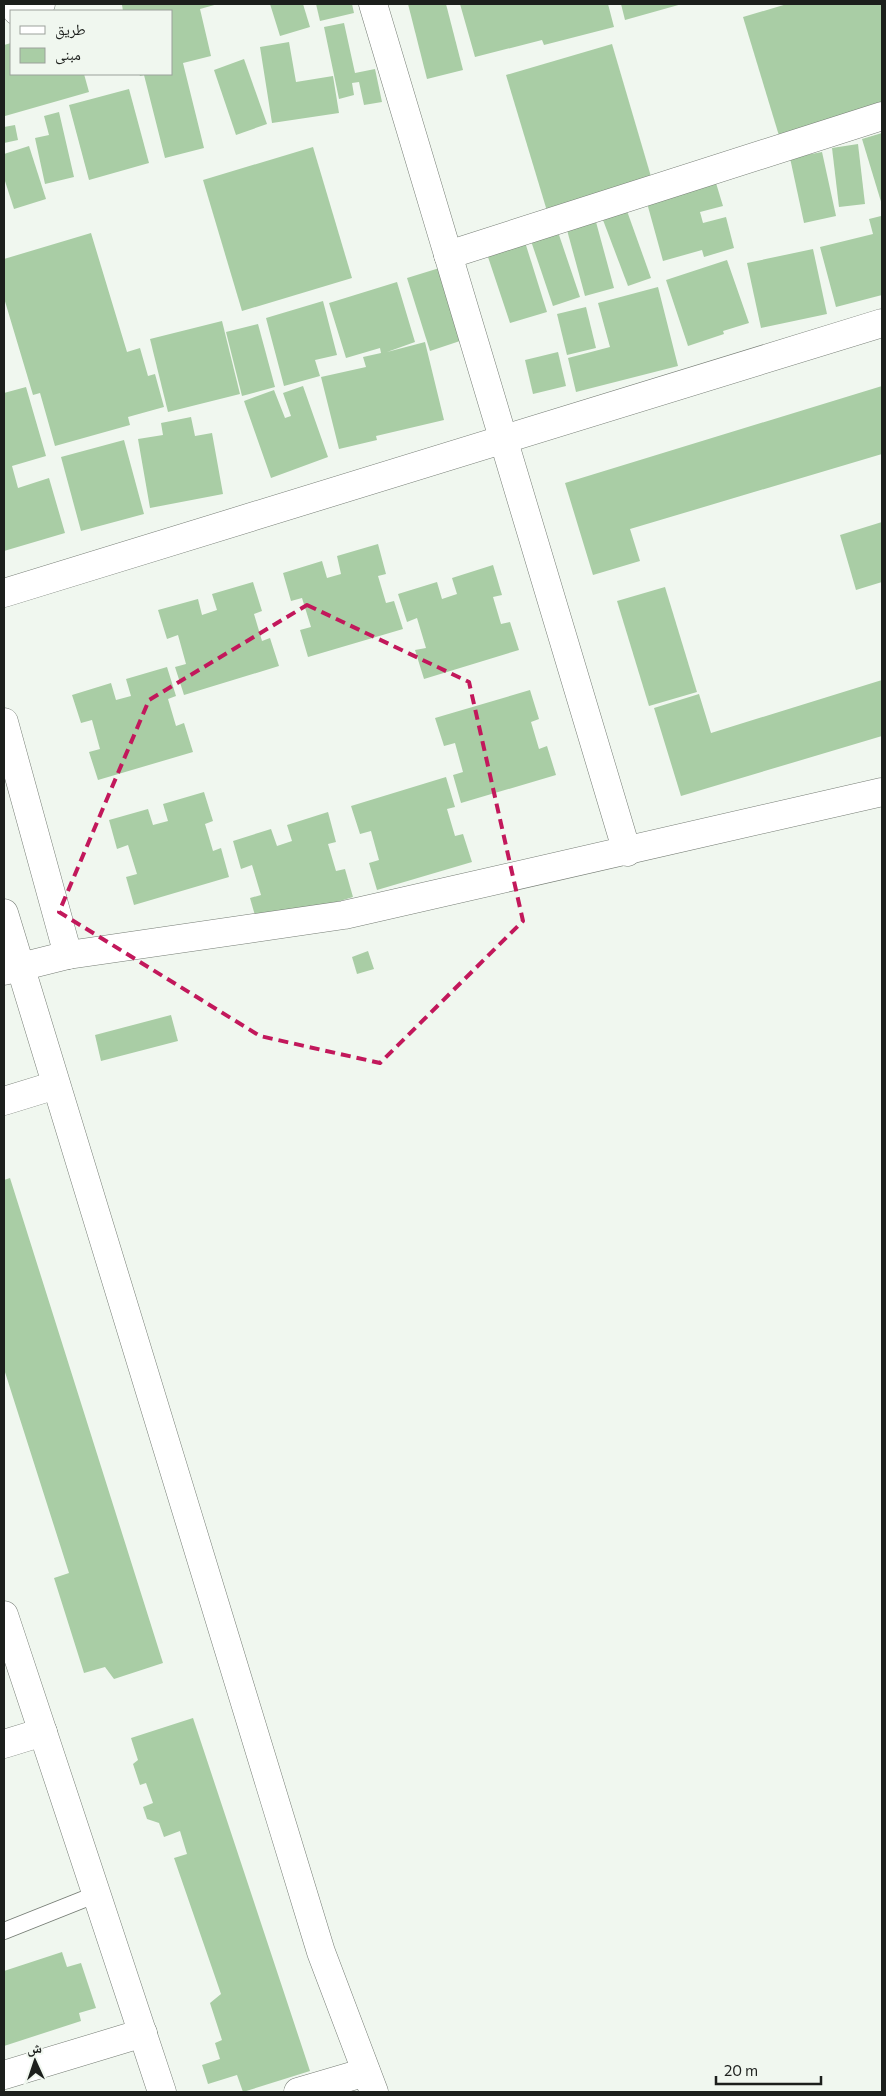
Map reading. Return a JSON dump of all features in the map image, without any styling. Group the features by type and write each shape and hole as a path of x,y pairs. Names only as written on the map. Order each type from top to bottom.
{"street":[{"path":"20,10 41,4"},
{"path":"373,4 627,852"},
{"path":"448,255 882,116"},
{"path":"4,594 882,323"},
{"path":"4,722 68,955"},
{"path":"12,969 68,955 344,915 627,852 882,792"},
{"path":"4,913 12,969 56,1084 321,1952 370,2082 298,2092"},
{"path":"4,1101 56,1084"},
{"path":"4,1615 12,1664 43,1732 162,2092"},
{"path":"4,1744 43,1732"},
{"path":"4,2075 143,2033"}],"lane":[{"path":"4,1931 97,1894"}],"highlighted area":[{"path":"307,605 469,682 523,921 380,1063 260,1036 59,912 149,700"}],"building":[{"path":"218,4 200,9 211,56 183,63 204,148 165,158 144,75 172,75 172,10 123,10 122,5"},
{"path":"270,4 303,4 310,27 280,36"},
{"path":"316,4 352,4 354,13 320,21"},
{"path":"408,4 446,4 463,70 427,79"},
{"path":"460,4 608,4 614,27 544,45 542,40 475,57"},
{"path":"621,4 682,4 625,20"},
{"path":"787,4 881,4 882,109 780,139 743,17"},
{"path":"344,23 355,73 375,69 382,102 364,105 359,82 352,83 354,95 339,99 324,27"},
{"path":"289,42 296,82 333,76 339,113 272,123 260,47"},
{"path":"10,43 10,75 84,75 89,92 5,116 4,45"},
{"path":"612,44 652,180 547,211 506,75"},
{"path":"244,59 267,124 236,135 214,70"},
{"path":"129,89 149,163 89,180 69,105"},
{"path":"59,112 74,177 45,184 35,138 49,135 44,116"},
{"path":"15,125 18,140 4,143 4,127"},
{"path":"882,133 882,205 862,139"},
{"path":"858,144 865,204 839,207 832,148"},
{"path":"29,146 46,199 14,209 4,178 4,154"},
{"path":"313,147 352,278 242,311 203,180"},
{"path":"822,152 836,216 804,223 790,158"},
{"path":"716,183 723,206 700,212 703,223 726,217 734,248 704,257 702,250 663,261 647,203"},
{"path":"627,211 651,278 628,286 603,220"},
{"path":"881,216 882,295 836,307 820,247 873,234 869,219"},
{"path":"596,222 614,288 585,296 567,230"},
{"path":"557,229 580,297 553,306 530,238"},
{"path":"91,233 127,352 140,348 148,376 155,374 164,407 128,417 130,425 55,446 40,393 33,395 4,298 4,259"},
{"path":"525,242 547,312 510,323 487,254"},
{"path":"813,249 827,314 761,328 747,263"},
{"path":"727,260 749,323 723,331 724,334 688,346 666,280"},
{"path":"446,266 469,338 430,351 407,278"},
{"path":"397,282 415,342 387,352 425,342 444,420 376,436 377,440 339,449 321,377 366,367 363,357 381,353 380,348 346,358 329,303"},
{"path":"658,287 678,366 576,392 568,358 610,347 598,303"},
{"path":"323,301 337,355 315,360 320,376 284,386 266,318"},
{"path":"586,307 596,348 567,355 557,314"},
{"path":"222,321 240,394 168,412 150,339"},
{"path":"258,324 275,387 242,396 226,332"},
{"path":"558,352 566,386 533,394 525,360"},
{"path":"303,386 328,457 271,478 244,401 274,390 285,418 291,416 283,393"},
{"path":"882,386 882,454 630,529 640,561 593,575 565,483"},
{"path":"26,387 46,456 12,466 18,488 49,478 65,533 4,551 4,393"},
{"path":"191,417 195,436 212,433 223,494 150,508 138,439 163,435 161,423"},
{"path":"124,440 144,514 81,531 61,457"},
{"path":"882,522 882,582 856,590 840,535"},
{"path":"378,544 386,574 378,576 386,603 394,601 403,629 308,657 300,630 311,627 302,598 291,601 283,573 322,561 327,578 341,574 337,556"},
{"path":"493,565 502,595 493,597 501,624 510,622 519,650 424,679 415,650 426,648 417,618 407,622 398,594 437,582 442,599 457,594 452,578"},
{"path":"253,582 262,611 254,614 262,641 270,638 279,666 184,695 175,667 186,664 178,635 167,639 158,610 198,599 202,615 217,610 212,594"},
{"path":"665,587 697,692 649,706 617,601"},
{"path":"167,667 176,696 168,699 176,726 184,723 193,752 98,780 89,752 100,749 92,720 81,723 72,695 111,683 116,700 131,696 126,679"},
{"path":"882,680 882,736 681,796 654,708 699,694 711,733"},
{"path":"530,690 539,719 531,722 539,749 547,746 556,775 461,803 453,775 463,772 455,743 444,746 435,718"},
{"path":"446,777 455,807 447,809 455,836 463,834 472,862 377,890 369,863 379,860 371,831 360,834 351,806"},
{"path":"204,792 213,821 205,824 213,851 221,848 229,877 134,905 126,877 137,874 128,845 117,849 109,820 148,809 153,825 168,821 163,804"},
{"path":"328,812 336,842 328,844 336,871 345,869 353,897 258,926 250,898 261,895 252,865 241,869 233,841 271,829 277,846 292,841 287,825"},
{"path":"368,951 374,969 357,974 352,957"},
{"path":"171,1015 178,1041 101,1061 95,1035"},
{"path":"10,1178 163,1663 114,1679 105,1667 84,1673 54,1578 69,1573 4,1369 4,1180"},
{"path":"193,1718 310,2071 243,2092 237,2075 208,2084 202,2065 220,2059 215,2043 222,2040 210,2003 221,1994 174,1858 187,1854 180,1831 164,1837 159,1823 147,1819 143,1807 153,1803 146,1783 140,1785 133,1764 138,1760 131,1738"},
{"path":"62,1952 67,1967 81,1963 96,2008 79,2013 81,2021 4,2046 4,1971"}]}
